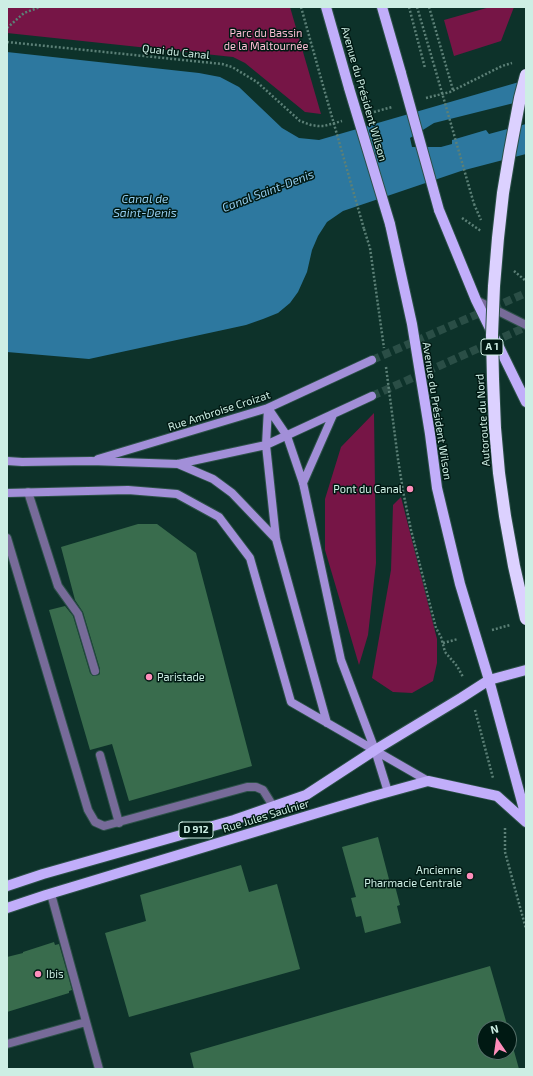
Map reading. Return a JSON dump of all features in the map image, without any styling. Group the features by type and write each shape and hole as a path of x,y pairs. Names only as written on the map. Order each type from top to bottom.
{"highway":[{"name":"Autoroute du Nord","path":"526,75 511,143 502,200 495,278 492,335 495,428 499,473 506,524 526,619"}],"main road":[{"name":"Avenue du Président Wilson","path":"326,7 390,224 412,324 430,434 437,488 460,584 489,680 526,818"},
{"path":"382,7 438,207 476,300 526,402"},
{"name":"Rue Ambroise Croizat","path":"91,461 268,408 372,360"},
{"name":"Rue Ambroise Croizat","path":"7,461 91,461 178,464 266,444 287,436 372,396"},
{"path":"268,408 287,436 303,483 341,660 375,750 388,792"},
{"path":"268,408 266,444 276,538 327,723"},
{"path":"303,483 333,415"},
{"path":"178,464 213,479 232,493 276,538"},
{"path":"7,493 128,490 177,494 219,518 250,558 291,702 428,781"},
{"name":"D 912","path":"489,680 526,670"},
{"name":"Rue Jules Saulnier","path":"7,886 43,874 234,820 306,795 375,750 466,696 489,680"},
{"name":"Rue Jules Saulnier","path":"7,908 428,781 498,796 526,822"}],"street":[{"path":"476,300 526,324"},
{"path":"28,492 58,586 78,614 95,671"},
{"path":"7,538 88,810 95,822 104,826 119,823 247,787 256,787 262,790 273,806"},
{"path":"100,755 119,823"},
{"path":"51,894 99,1069"},
{"path":"7,1044 86,1022"}],"path":[{"path":"7,28 24,13 40,7"},
{"path":"301,7 370,248 384,348"},
{"path":"409,7 425,68"},
{"path":"417,7 474,204"},
{"path":"429,7 453,90"},
{"name":"Quai du Canal","path":"7,42 222,64 232,67 257,82 300,121 311,125 324,126"},
{"path":"438,207 467,221 482,232"},
{"path":"386,364 398,459 411,530 436,628 441,637 445,652 457,666"},
{"path":"476,713 492,771"},
{"path":"506,830 505,852 526,929"}],"green space":[{"name":"Parc du Bassin de la Maltournée","path":"7,7 290,7 321,114 305,112 245,63 233,57 7,33"},
{"path":"490,7 514,7 501,41 454,56 444,20"},
{"path":"374,413 376,563 368,635 359,665 325,550 325,499 341,447"},
{"path":"401,497 437,639 437,663 433,681 412,693 393,692 372,678 391,570 393,505"}],"water":[{"name":"Canal de Saint-Denis","path":"7,52 199,73 220,77 239,87 282,128 299,138 319,140 526,80 526,100 434,123 410,138 412,147 441,147 452,144 452,140 486,130 489,134 526,124 526,154 461,171 343,211 327,222 318,236 312,250 307,272 298,292 290,303 278,313 263,319 246,325 89,359 7,352"}],"building":[{"name":"Paristade","path":"138,524 157,524 196,553 252,766 129,801 112,744 90,750 49,610 65,606 73,616 90,673 93,676 99,675 100,669 83,612 75,600 61,547"},
{"path":"378,837 391,887 395,886 400,905 397,906 401,923 365,933 361,916 356,917 351,898 356,897 342,847"},
{"path":"241,865 249,892 277,884 300,969 129,1017 105,933 146,921 140,895"},
{"name":"Ibis","path":"54,942 55,945 59,944 72,990 69,991 69,993 7,1012 7,957"},
{"path":"490,966 506,1020 477,1020 477,1060 516,1060 519,1069 194,1069 190,1053"}],"tunnel":[{"path":"372,360 526,293"},
{"path":"372,396 526,327"}],"place":[{"name":"Pont du Canal","path":"410,489"},
{"name":"Paristade","path":"149,677"},
{"name":"Ancienne Pharmacie Centrale","path":"470,876"},
{"name":"Ibis","path":"38,974"}],"water label":[{"name":"Canal Saint-Denis","path":"268,191"}]}
